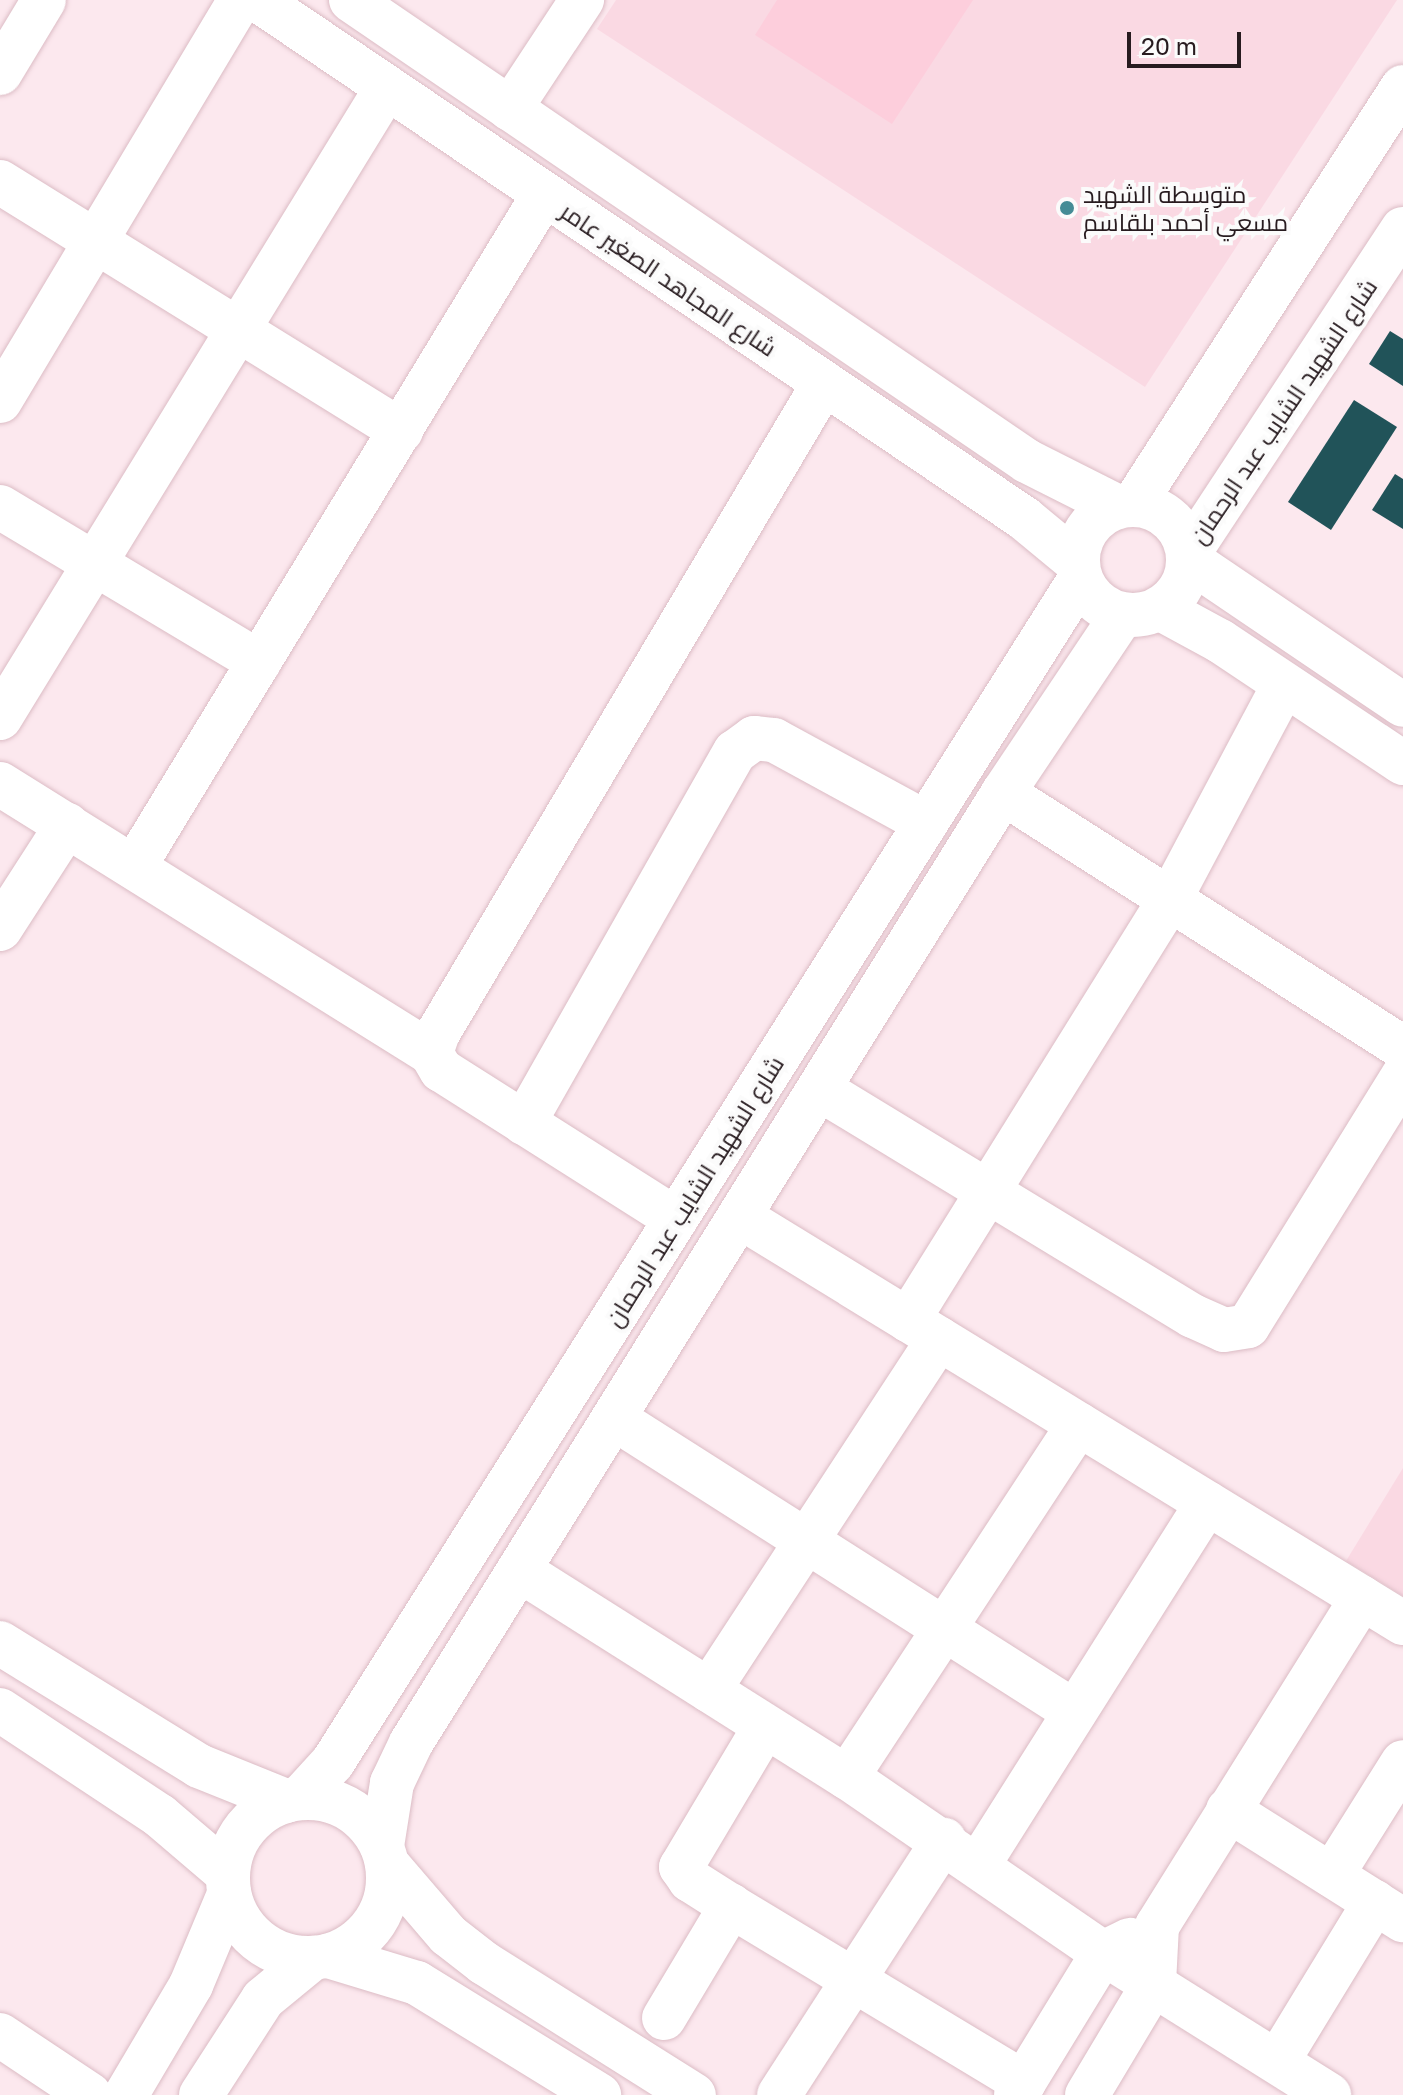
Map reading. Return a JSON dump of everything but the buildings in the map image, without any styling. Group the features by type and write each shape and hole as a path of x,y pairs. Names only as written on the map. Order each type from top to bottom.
{"street":[{"path":"0,73 44,0"},
{"path":"0,401 240,0"},
{"name":"شارع المجاهد الصغير عامر","path":"258,0 1025,519 1079,570"},
{"path":"201,2095 263,1999 321,1957 369,1932 382,1912 392,1783 411,1743 742,1218 1003,793 1141,612 1186,580 1189,556 1176,524 1150,507 1126,506 1027,461 351,0"},
{"path":"510,109 582,0"},
{"path":"0,718 93,560 387,87"},
{"path":"1403,87 1126,506 1088,527 1079,570 1090,596 1141,612 1284,685 1403,763"},
{"path":"0,182 401,431"},
{"path":"134,867 544,194"},
{"name":"شارع الشهيد الشايب عبد الرحمان","path":"1189,556 1403,229"},
{"path":"431,1053 438,1033 824,383"},
{"path":"0,507 259,662"},
{"path":"1189,556 1403,705"},
{"name":"شارع الشهيد الشايب عبد الرحمان","path":"293,1800 333,1762 926,823 1079,570"},
{"path":"709,1690 807,1541 924,1329 990,1191 1170,899 1284,685"},
{"path":"524,1123 735,752 754,738 774,740 926,823"},
{"path":"0,784 431,1053 441,1070 676,1219"},
{"path":"1003,793 1403,1048"},
{"path":"0,929 67,825"},
{"path":"821,1090 1193,1316 1224,1330 1248,1326 1403,1076"},
{"path":"742,1218 1403,1623"},
{"path":"615,1419 1075,1712"},
{"path":"847,1777 1079,1424"},
{"path":"779,2095 855,1983 1075,1712 1207,1503"},
{"path":"519,1570 764,1728 847,1777 961,1852 1103,1953 1279,2059 1329,2095"},
{"path":"1087,2095 1154,1983 1157,1926 1362,1598"},
{"path":"0,1643 199,1766 293,1800 348,1809 385,1855 415,1902 460,1944 694,2095"},
{"path":"0,1710 160,1816 229,1884 237,1916 260,1941 290,1957 321,1957 417,1983 599,2095"},
{"path":"764,1728 681,1867 690,1880 1020,2089 1103,1953 1157,1926"},
{"path":"1332,1875 1403,1762"},
{"path":"126,2095 191,1985 229,1884 231,1855 252,1821 293,1800"},
{"path":"1228,1810 1389,1911 1279,2059"},
{"path":"664,2018 731,1906"},
{"path":"0,2035 90,2095"}],"shaded area":[{"name":"متوسطة الشهيد مسعي أحمد بلقاسم","path":"616,0 1397,0 1145,387 597,29"},
{"path":"777,0 973,0 892,124 755,35"},
{"path":"1403,1468 1403,1596 1346,1561"}],"place":[{"name":"متوسطة الشهيد مسعي أحمد بلقاسم","path":"1067,208"}]}
